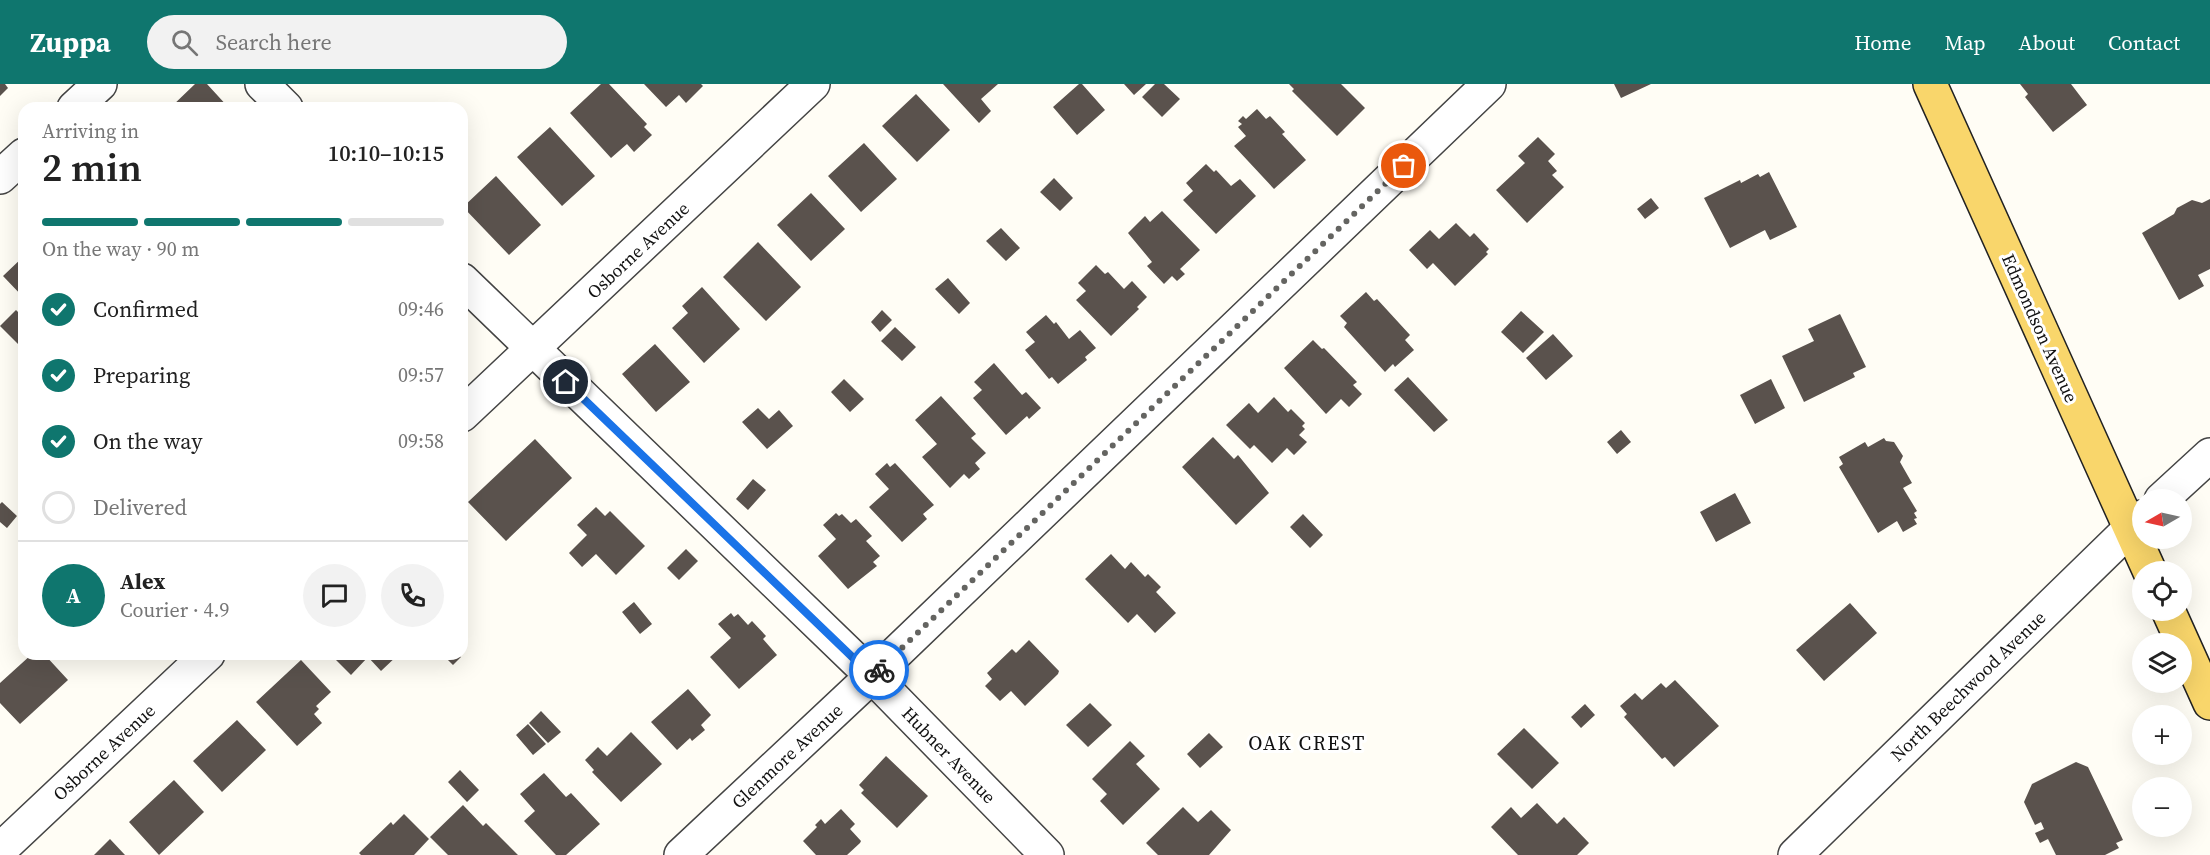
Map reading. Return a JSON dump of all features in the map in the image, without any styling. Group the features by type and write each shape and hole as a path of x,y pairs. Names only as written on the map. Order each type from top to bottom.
{"main road":[{"name":"Edmondson Avenue","path":"1930,84 2132,513"},
{"path":"2173,621 2210,703"}],"street":[{"path":"80,102 100,84"},
{"path":"262,84 280,102"},
{"name":"Osborne Avenue","path":"468,409 813,84"},
{"name":"Glenmore Avenue","path":"681,855 872,676 1490,84"},
{"path":"0,177 18,160"},
{"name":"Hubner Avenue","path":"468,286 872,676 1047,855"},
{"path":"2173,489 2210,455"},
{"name":"North Beechwood Avenue","path":"1795,855 2132,526"},
{"name":"Osborne Avenue","path":"0,850 202,660"}],"building":[{"path":"0,84 5,84 8,88 0,96"},
{"path":"195,84 207,84 224,102 176,102"},
{"path":"601,84 609,84 647,124 644,127 652,135 634,152 627,144 611,158 570,113"},
{"path":"644,84 701,84 703,86 686,103 679,95 666,107"},
{"path":"943,84 998,84 981,99 991,111 979,123"},
{"path":"1079,84 1082,84 1105,110 1077,135 1053,107"},
{"path":"1124,84 1146,84 1134,95"},
{"path":"1155,84 1164,84 1180,99 1162,117 1142,97"},
{"path":"1289,84 1341,84 1365,108 1337,136 1292,91 1294,89"},
{"path":"1614,84 1651,84 1621,98"},
{"path":"2020,84 2071,84 2087,105 2053,132 2025,97 2028,94"},
{"path":"916,94 950,130 917,162 882,126"},
{"path":"1257,109 1266,119 1270,116 1285,132 1282,134 1306,160 1274,189 1234,146 1246,136 1238,127 1242,124 1238,121 1243,116 1246,119"},
{"path":"550,127 595,176 562,206 517,157"},
{"path":"1538,137 1555,154 1548,161 1557,171 1552,175 1564,187 1527,223 1496,190 1525,163 1518,156"},
{"path":"864,143 897,179 861,212 828,176"},
{"path":"1206,164 1214,172 1216,170 1231,186 1240,179 1256,196 1216,234 1183,200 1193,191 1186,183"},
{"path":"1769,172 1797,227 1770,240 1765,230 1730,248 1704,198 1740,180 1741,183 1758,174 1760,177"},
{"path":"496,176 541,225 509,255 468,212 468,202"},
{"path":"1054,178 1073,198 1060,211 1040,192"},
{"path":"811,193 845,229 811,261 777,225"},
{"path":"1651,198 1659,208 1645,219 1637,209"},
{"path":"2210,199 2210,269 2198,275 2204,286 2179,300 2142,233 2192,200 2202,203"},
{"path":"1162,211 1200,250 1180,269 1185,274 1177,281 1172,276 1164,284 1147,266 1152,262 1128,233 1145,216 1150,222"},
{"path":"1456,223 1470,237 1474,233 1489,249 1486,252 1488,254 1455,286 1433,263 1427,269 1409,250 1430,230 1439,239"},
{"path":"1001,228 1020,248 1006,261 986,241"},
{"path":"758,242 801,287 766,321 723,277"},
{"path":"18,262 18,292 3,276"},
{"path":"1096,265 1105,274 1108,272 1124,289 1132,281 1147,297 1137,307 1139,309 1111,336 1076,300 1086,291 1078,283"},
{"path":"948,278 970,303 959,314 935,289"},
{"path":"702,287 740,329 704,363 672,328 688,313 682,306"},
{"path":"1366,292 1374,301 1377,299 1410,335 1405,340 1414,350 1395,367 1393,364 1385,372 1344,327 1347,323 1340,316"},
{"path":"16,310 18,312 18,344 0,326"},
{"path":"882,310 892,320 880,332 871,322"},
{"path":"1521,311 1544,332 1523,353 1501,332"},
{"path":"1840,314 1866,367 1853,373 1855,377 1804,402 1782,356 1814,341 1808,329"},
{"path":"1046,315 1054,324 1056,322 1069,339 1080,330 1096,348 1085,357 1087,360 1058,384 1052,377 1049,379 1025,350 1035,342 1026,332"},
{"path":"895,327 916,347 902,361 881,341"},
{"path":"1553,334 1573,356 1546,380 1526,358"},
{"path":"1313,340 1322,349 1324,348 1357,382 1353,385 1362,394 1349,407 1341,399 1326,414 1284,368"},
{"path":"655,344 690,382 656,412 622,374"},
{"path":"994,363 1022,395 1026,392 1041,408 1029,419 1027,416 1006,435 973,398 982,390 974,382"},
{"path":"1408,377 1448,420 1434,432 1394,390"},
{"path":"844,379 864,399 850,412 831,392"},
{"path":"1771,379 1785,408 1755,424 1740,395"},
{"path":"941,396 976,434 971,438 986,453 975,463 980,469 969,479 964,474 950,488 922,457 937,444 915,420"},
{"path":"1274,397 1288,412 1291,409 1305,423 1302,426 1305,429 1299,435 1307,442 1294,455 1287,448 1272,463 1254,445 1250,449 1226,425 1249,403 1258,413"},
{"path":"758,408 769,419 779,410 793,426 767,449 742,422"},
{"path":"1621,430 1631,442 1617,454 1607,442"},
{"path":"1213,437 1234,459 1238,455 1269,493 1236,525 1182,467"},
{"path":"1884,438 1886,441 1894,442 1903,456 1900,462 1912,483 1903,488 1917,511 1914,513 1917,518 1914,519 1917,524 1903,532 1897,521 1878,533 1839,467 1843,464 1839,457 1865,442 1868,447"},
{"path":"535,439 572,478 506,541 468,502"},
{"path":"887,463 890,467 895,463 934,505 923,514 927,519 902,542 869,507 889,489 875,474"},
{"path":"753,479 766,490 748,510 736,499"},
{"path":"1735,493 1751,523 1716,542 1700,512"},
{"path":"2,502 17,516 7,528 0,522"},
{"path":"596,507 605,516 610,511 645,546 616,575 596,554 582,567 569,553 587,535 577,525"},
{"path":"836,513 839,516 842,514 851,523 856,519 872,536 866,541 880,556 873,562 877,566 848,589 818,556 836,539 823,525"},
{"path":"1303,514 1323,535 1310,548 1290,527"},
{"path":"686,549 698,561 679,580 667,568"},
{"path":"1111,554 1125,569 1131,562 1145,577 1148,574 1161,587 1156,592 1176,613 1155,633 1137,614 1128,623 1085,579"},
{"path":"634,602 652,624 640,634 622,612"},
{"path":"1850,603 1877,633 1824,681 1796,650"},
{"path":"731,613 734,617 738,614 748,625 752,621 766,636 763,639 777,655 739,689 710,657 731,638 718,624"},
{"path":"1029,640 1059,671 1058,674 1025,706 1011,691 1000,701 985,686 992,679 987,673 1012,649 1016,653"},
{"path":"25,660 50,660 68,680 20,724 0,703 0,683"},
{"path":"301,660 331,692 316,706 319,709 314,714 322,723 297,746 256,702"},
{"path":"336,660 365,660 351,675"},
{"path":"371,660 393,660 381,671"},
{"path":"448,660 458,660 453,665"},
{"path":"1675,680 1719,726 1674,767 1665,757 1662,759 1624,717 1627,714 1620,706 1635,693 1642,700 1661,683 1666,688"},
{"path":"688,689 711,715 701,725 705,730 692,741 690,738 677,750 651,722"},
{"path":"1090,703 1112,725 1088,747 1066,725"},
{"path":"1585,704 1595,715 1581,728 1571,717"},
{"path":"541,711 561,732 548,743 529,723"},
{"path":"237,720 266,750 222,792 193,761"},
{"path":"528,724 546,744 533,755 516,735"},
{"path":"1524,728 1559,763 1532,789 1497,754"},
{"path":"631,732 662,764 621,802 592,772 594,770 585,760 598,747 607,756"},
{"path":"1209,733 1223,747 1200,768 1187,754"},
{"path":"1130,741 1145,756 1136,764 1160,789 1123,825 1100,801 1107,794 1092,779"},
{"path":"886,756 928,796 897,828 861,793 864,790 859,785"},
{"path":"2076,762 2088,767 2123,840 2116,843 2119,848 2105,855 2056,855 2048,839 2040,843 2035,833 2044,829 2041,822 2035,825 2024,802 2032,784"},
{"path":"460,770 479,790 467,802 448,782"},
{"path":"544,773 566,797 571,793 600,824 566,855 556,855 524,821 535,811 520,794"},
{"path":"174,780 204,812 159,855 129,822"},
{"path":"1537,803 1557,824 1564,817 1589,843 1577,855 1518,855 1491,827 1511,807 1521,818"},
{"path":"463,805 483,826 486,823 518,855 448,855 430,837"},
{"path":"1183,807 1198,822 1211,810 1231,830 1209,855 1158,855 1146,843"},
{"path":"841,809 855,824 850,829 861,841 860,843 847,855 816,855 803,841 817,827 815,825 821,819 825,824"},
{"path":"404,814 429,839 414,855 361,855 359,853 391,822 393,825"},
{"path":"110,839 125,855 94,855"}],"way so far":[{"path":"879,670 1404,166"}],"district":[{"name":"OAK CREST","path":"1307,743"}],"route":[{"path":"566,382 872,676 879,670"}]}
